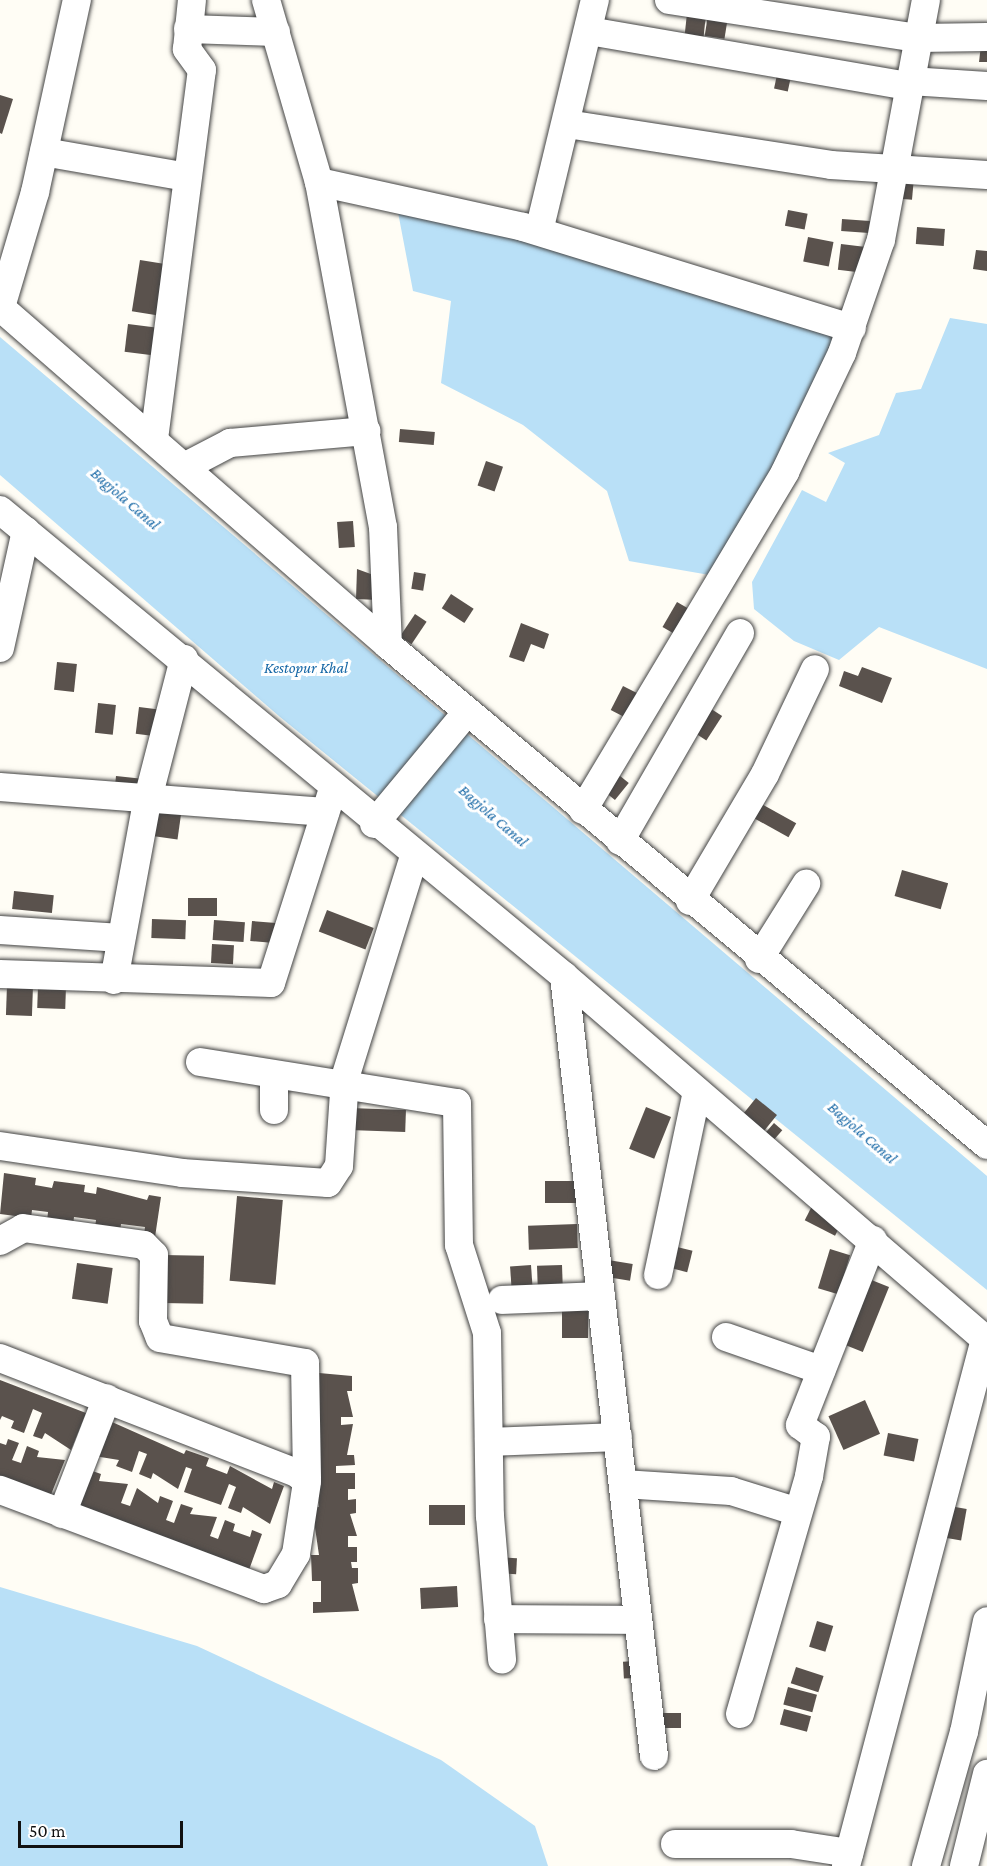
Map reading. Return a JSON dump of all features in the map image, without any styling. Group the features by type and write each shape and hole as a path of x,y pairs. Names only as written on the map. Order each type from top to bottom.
{"street":[{"path":"77,0 44,152 1,307 186,466 387,645 759,959 987,1145"},
{"path":"154,439 202,70 187,49 192,0"},
{"path":"266,0 319,182 366,431 383,527 387,645"},
{"path":"539,231 596,0"},
{"path":"669,0 918,38 987,37"},
{"path":"583,810 785,472 852,328 875,262 926,0"},
{"path":"188,29 276,32"},
{"path":"589,31 910,84 987,86"},
{"path":"567,124 831,165 987,175"},
{"path":"44,152 187,177"},
{"path":"319,182 539,231 852,328"},
{"path":"186,466 230,442 366,431"},
{"path":"0,510 184,659 329,800 374,824 564,976 696,1092 873,1240 986,1340 848,1860 732,1855 675,1844"},
{"path":"0,648 26,531"},
{"path":"620,841 740,633"},
{"path":"114,980 148,799 184,659"},
{"path":"690,901 765,774 815,669"},
{"path":"374,824 467,712"},
{"path":"0,787 148,799 329,800"},
{"path":"0,974 266,985 274,980 329,800"},
{"path":"0,1146 182,1173 328,1183 339,1166 344,1086 414,856"},
{"path":"759,959 806,884"},
{"path":"0,930 122,938"},
{"path":"564,976 654,1756"},
{"path":"200,1062 457,1103 459,1245 487,1334 489,1442 502,1660"},
{"path":"274,1075 274,1110"},
{"path":"658,1275 696,1092"},
{"path":"0,1241 23,1228 144,1245 154,1255 153,1321 160,1338 305,1363 307,1478 296,1554 278,1584 264,1589 0,1490"},
{"path":"740,1714 817,1440 799,1428 873,1240"},
{"path":"502,1300 600,1296"},
{"path":"726,1337 821,1370"},
{"path":"0,1358 307,1478"},
{"path":"62,1514 107,1398"},
{"path":"489,1442 618,1437"},
{"path":"623,1484 731,1491 798,1512"},
{"path":"498,1619 638,1620"},
{"path":"926,1866 964,1732 987,1621"},
{"path":"964,1866 987,1774"}],"water":[{"path":"397,207 500,232 842,339 721,577 629,561 607,491 523,425 441,383 451,301 413,291"},
{"path":"950,318 987,324 987,669 879,627 839,660 794,641 754,609 752,582 802,490 826,502 845,463 828,453 879,435 896,393 921,389"},
{"name":"Kestopur Khal","path":"0,337 987,1176 987,1290 280,717 0,475"},
{"path":"0,1587 197,1646 441,1760 535,1826 548,1866 0,1866"}],"building":[{"path":"687,13 706,15 704,37 685,35"},
{"path":"708,15 728,18 724,39 705,36"},
{"path":"981,45 987,46 987,62 979,62"},
{"path":"778,70 792,73 788,91 774,89"},
{"path":"0,95 13,99 2,134 0,133"},
{"path":"893,176 914,178 912,200 891,198"},
{"path":"788,210 808,214 805,230 785,226"},
{"path":"842,219 870,221 869,233 841,231"},
{"path":"917,227 945,229 944,246 916,244"},
{"path":"808,237 834,242 829,267 803,262"},
{"path":"841,244 866,247 863,273 838,270"},
{"path":"976,250 987,251 987,271 973,269"},
{"path":"140,260 170,265 161,316 132,311"},
{"path":"128,324 160,328 156,356 125,352"},
{"path":"400,429 435,432 434,445 399,442"},
{"path":"486,461 503,467 495,491 478,486"},
{"path":"353,521 355,547 339,548 337,522"},
{"path":"357,569 379,577 378,600 356,599"},
{"path":"414,572 426,574 423,591 411,589"},
{"path":"451,594 474,609 464,623 442,608"},
{"path":"677,602 689,609 675,634 662,627"},
{"path":"415,614 427,622 412,644 400,636"},
{"path":"521,623 549,634 544,649 531,644 524,662 509,657"},
{"path":"57,662 77,664 74,692 54,690"},
{"path":"862,667 892,678 882,703 839,686 844,671 858,676"},
{"path":"623,686 641,695 629,719 611,710"},
{"path":"98,703 116,705 113,735 95,733"},
{"path":"702,703 722,716 706,740 686,727"},
{"path":"139,707 165,710 162,737 136,734"},
{"path":"614,771 629,783 615,800 600,788"},
{"path":"116,776 144,779 142,798 114,795"},
{"path":"756,801 796,823 788,837 748,815"},
{"path":"148,805 182,810 177,839 144,835"},
{"path":"902,870 948,883 941,909 895,896"},
{"path":"14,891 54,895 52,913 12,909"},
{"path":"188,898 217,898 217,916 188,916"},
{"path":"327,910 374,928 365,949 319,931"},
{"path":"152,919 186,920 185,939 151,938"},
{"path":"214,920 245,922 244,942 213,940"},
{"path":"252,921 276,923 274,943 250,941"},
{"path":"212,944 234,945 233,964 211,963"},
{"path":"7,985 33,986 32,1016 6,1015"},
{"path":"38,986 66,987 65,1009 37,1008"},
{"path":"756,1098 777,1115 761,1134 740,1117"},
{"path":"646,1107 671,1117 654,1159 629,1149"},
{"path":"350,1108 406,1110 405,1132 349,1130"},
{"path":"774,1123 782,1130 770,1144 762,1137"},
{"path":"4,1173 36,1178 35,1185 52,1188 54,1181 85,1185 84,1192 96,1194 97,1187 147,1200 149,1195 161,1197 155,1237 144,1235 145,1227 121,1224 120,1232 95,1228 96,1220 74,1217 73,1225 47,1221 48,1212 32,1210 31,1218 0,1214"},
{"path":"545,1181 577,1181 577,1203 545,1203"},
{"path":"237,1196 283,1200 275,1285 230,1281"},
{"path":"812,1206 842,1221 835,1236 805,1220"},
{"path":"577,1224 578,1248 529,1250 528,1226"},
{"path":"677,1247 693,1251 687,1272 672,1268"},
{"path":"830,1249 850,1255 838,1294 818,1288"},
{"path":"163,1255 204,1256 203,1304 162,1303"},
{"path":"608,1260 633,1264 630,1281 605,1277"},
{"path":"77,1263 113,1268 108,1304 72,1299"},
{"path":"531,1265 533,1291 512,1292 510,1266"},
{"path":"562,1265 563,1294 538,1295 537,1266"},
{"path":"864,1277 889,1287 863,1352 838,1342"},
{"path":"562,1305 588,1305 588,1338 562,1338"},
{"path":"308,1372 352,1376 352,1391 347,1391 353,1417 341,1417 341,1425 353,1424 347,1455 354,1455 355,1465 336,1466 336,1473 355,1473 355,1489 348,1489 348,1500 356,1499 356,1513 350,1514 357,1536 348,1536 348,1547 357,1547 357,1562 351,1562 352,1568 358,1568 358,1583 352,1584 359,1611 313,1613 313,1602 321,1602 321,1581 312,1581 311,1555 319,1555 312,1507 319,1507"},
{"path":"0,1380 86,1413 71,1450 45,1433 42,1439 33,1436 42,1413 33,1409 24,1433 11,1428 14,1421 2,1416 0,1420"},
{"path":"865,1400 880,1434 844,1450 828,1416"},
{"path":"103,1418 184,1454 186,1450 209,1458 206,1466 227,1474 230,1466 272,1489 274,1482 284,1486 270,1524 243,1507 241,1513 228,1508 236,1487 229,1484 221,1505 184,1492 192,1469 186,1467 178,1489 153,1473 151,1479 139,1474 147,1454 139,1451 132,1472 116,1466 119,1460 88,1455"},
{"path":"888,1433 918,1439 914,1461 884,1456"},
{"path":"8,1439 19,1443 12,1460 21,1463 27,1446 39,1451 37,1457 65,1460 50,1497 0,1479 0,1443 6,1445"},
{"path":"84,1468 101,1474 99,1481 128,1484 121,1503 130,1506 137,1488 158,1503 160,1496 173,1501 166,1520 174,1523 181,1504 193,1508 190,1514 217,1517 210,1536 218,1539 225,1520 235,1524 233,1531 250,1537 252,1530 262,1534 249,1570 71,1504"},
{"path":"429,1505 465,1505 465,1525 429,1525"},
{"path":"944,1505 967,1509 961,1541 938,1537"},
{"path":"495,1557 517,1558 516,1574 494,1573"},
{"path":"457,1586 458,1607 421,1609 420,1588"},
{"path":"817,1621 833,1626 825,1652 809,1647"},
{"path":"635,1661 636,1678 624,1679 623,1662"},
{"path":"796,1667 824,1676 818,1692 791,1683"},
{"path":"788,1687 817,1695 812,1712 783,1704"},
{"path":"784,1709 811,1716 807,1732 780,1724"},
{"path":"659,1713 681,1713 681,1728 659,1728"}],"water label":[{"name":"Bagjola Canal","path":"125,499"},
{"name":"Bagjola Canal","path":"493,816"},
{"name":"Bagjola Canal","path":"862,1133"}]}
